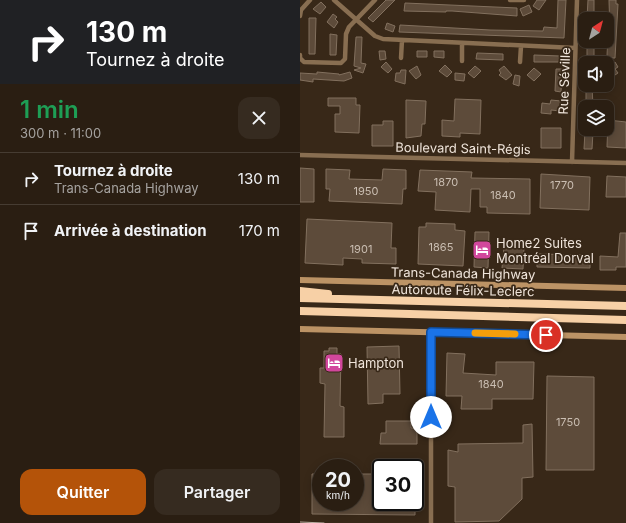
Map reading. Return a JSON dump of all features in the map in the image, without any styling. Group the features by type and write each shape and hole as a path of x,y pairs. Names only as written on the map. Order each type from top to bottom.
{"highway":[{"path":"300,291 384,300"},
{"name":"Autoroute Félix-Leclerc","path":"300,298 626,306"},
{"name":"Autoroute Félix-Leclerc","path":"300,311 626,320"},
{"path":"300,315 343,312"}],"main road":[{"name":"Trans-Canada Highway","path":"300,280 626,288"},
{"path":"300,329 626,337"}],"street":[{"path":"300,16 301,10 310,0"},
{"path":"334,0 375,36 383,39 576,48"},
{"path":"300,55 300,58 304,62 341,63 345,60 346,34 349,27 375,0"},
{"path":"510,0 524,0"},
{"name":"Rue Séville","path":"572,162 577,0"},
{"path":"401,58 402,40"},
{"path":"462,43 462,61"},
{"path":"520,46 520,62"},
{"name":"Boulevard Saint-Régis","path":"300,155 626,163"},
{"path":"431,332 431,523"}],"building":[{"path":"386,0 395,0 373,22 368,18"},
{"path":"537,0 546,0 539,10 533,6"},
{"path":"558,0 566,0 564,38 399,32 400,25 490,30 543,31 544,27 557,28"},
{"path":"588,0 594,0 594,12 587,12"},
{"path":"609,0 616,0 616,4 618,4 615,58 614,56 607,56 607,48 614,48 614,12 609,12"},
{"path":"321,2 326,7 320,14 313,9"},
{"path":"405,3 517,8 517,16 452,11 404,11"},
{"path":"529,5 532,12 523,16 520,9"},
{"path":"333,14 337,17 335,19 338,22 334,28 327,22"},
{"path":"309,18 316,18 315,54 309,54"},
{"path":"387,23 395,26 393,32 385,29"},
{"path":"330,34 337,35 336,55 330,55"},
{"path":"356,37 362,37 361,63 366,64 363,73 354,70 361,68 354,66"},
{"path":"587,48 594,48 594,56 587,56"},
{"path":"379,51 385,51 386,59 380,60"},
{"path":"417,51 427,51 427,57 417,57"},
{"path":"434,51 444,51 444,58 434,57"},
{"path":"477,53 503,54 503,60 476,59"},
{"path":"534,55 560,56 560,62 534,62"},
{"path":"386,62 392,69 388,73 381,67"},
{"path":"615,62 618,67 615,69 618,73 614,76"},
{"path":"445,65 452,72 447,77 439,71"},
{"path":"417,66 421,75 416,79 409,71"},
{"path":"475,66 481,71 474,78 468,73"},
{"path":"504,66 512,75 506,80 499,75 501,73 499,70"},
{"path":"534,68 541,74 534,81 527,75"},
{"path":"556,69 562,69 561,92 555,91"},
{"path":"401,70 406,70 405,84 395,81 396,73 400,73"},
{"path":"317,72 339,75 350,72 352,78 344,81 313,79 313,82 300,80 300,73 317,74"},
{"path":"455,73 465,74 464,81 455,80"},
{"path":"515,75 520,76 519,86 513,84"},
{"path":"586,92 592,92 593,100 586,100"},
{"path":"328,98 356,98 356,105 360,105 359,133 335,132 335,114 340,114 340,106 328,106"},
{"path":"455,99 481,100 480,134 460,133 460,137 442,136 442,120 454,121"},
{"path":"406,100 426,101 425,124 422,124 421,136 406,138"},
{"path":"551,100 561,101 560,111 551,110 551,114 541,113 542,103 550,104"},
{"path":"383,121 393,121 393,146 372,146 372,125 383,125"},
{"path":"614,121 626,122 626,148 607,147 607,136 614,136"},
{"path":"541,128 561,128 561,148 541,148"},
{"path":"585,136 593,136 592,149 584,149"},
{"path":"300,168 314,169 314,202 300,202"},
{"path":"326,169 350,170 349,179 382,180 383,169 406,170 406,189 403,189 402,204 329,201 330,189 326,189"},
{"path":"420,170 472,172 471,178 530,179 530,214 487,213 487,207 480,207 480,189 471,189 470,212 435,210 436,192 418,191"},
{"path":"541,174 590,177 589,210 540,208"},
{"path":"607,176 626,177 626,197 606,197"},
{"path":"307,219 392,223 391,248 396,248 396,264 362,263 362,259 343,258 343,265 305,263"},
{"path":"426,223 455,224 455,230 465,231 463,266 418,264 419,227 426,227"},
{"name":"Home2 Suites Montréal Dorval","path":"475,232 489,232 488,268 474,267"},
{"path":"620,233 626,233 626,267 616,267 616,270 600,270 600,256 618,257"},
{"path":"504,247 524,248 523,269 502,268"},
{"path":"537,254 590,255 590,268 537,267"},
{"path":"399,346 400,394 383,394 383,403 368,404 367,347"},
{"path":"329,348 337,348 337,354 341,354 340,406 344,407 344,437 324,437 325,384 320,383 320,368 324,368 324,351 329,351"},
{"path":"447,353 465,354 463,373 496,375 496,362 534,362 533,399 492,399 492,409 461,409 462,396 446,396"},
{"path":"547,376 594,377 594,470 546,470"},
{"path":"386,421 411,421 411,428 417,428 417,444 380,444 381,433 386,433"},
{"path":"532,424 533,477 522,478 522,499 499,521 455,522 455,487 448,486 448,450 458,452 458,444 523,443 523,425"},
{"path":"364,474 372,474 372,511 415,511 415,515 312,514 312,511 364,511"}],"tram line":[{"path":"300,522 324,523"}],"slow traffic":[{"path":"475,333 515,334"}],"place":[{"name":"Home2 Suites Montréal Dorval","path":"482,250"},
{"name":"Hampton","path":"334,363"}],"route":[{"path":"431,417 431,332 546,335"}]}
